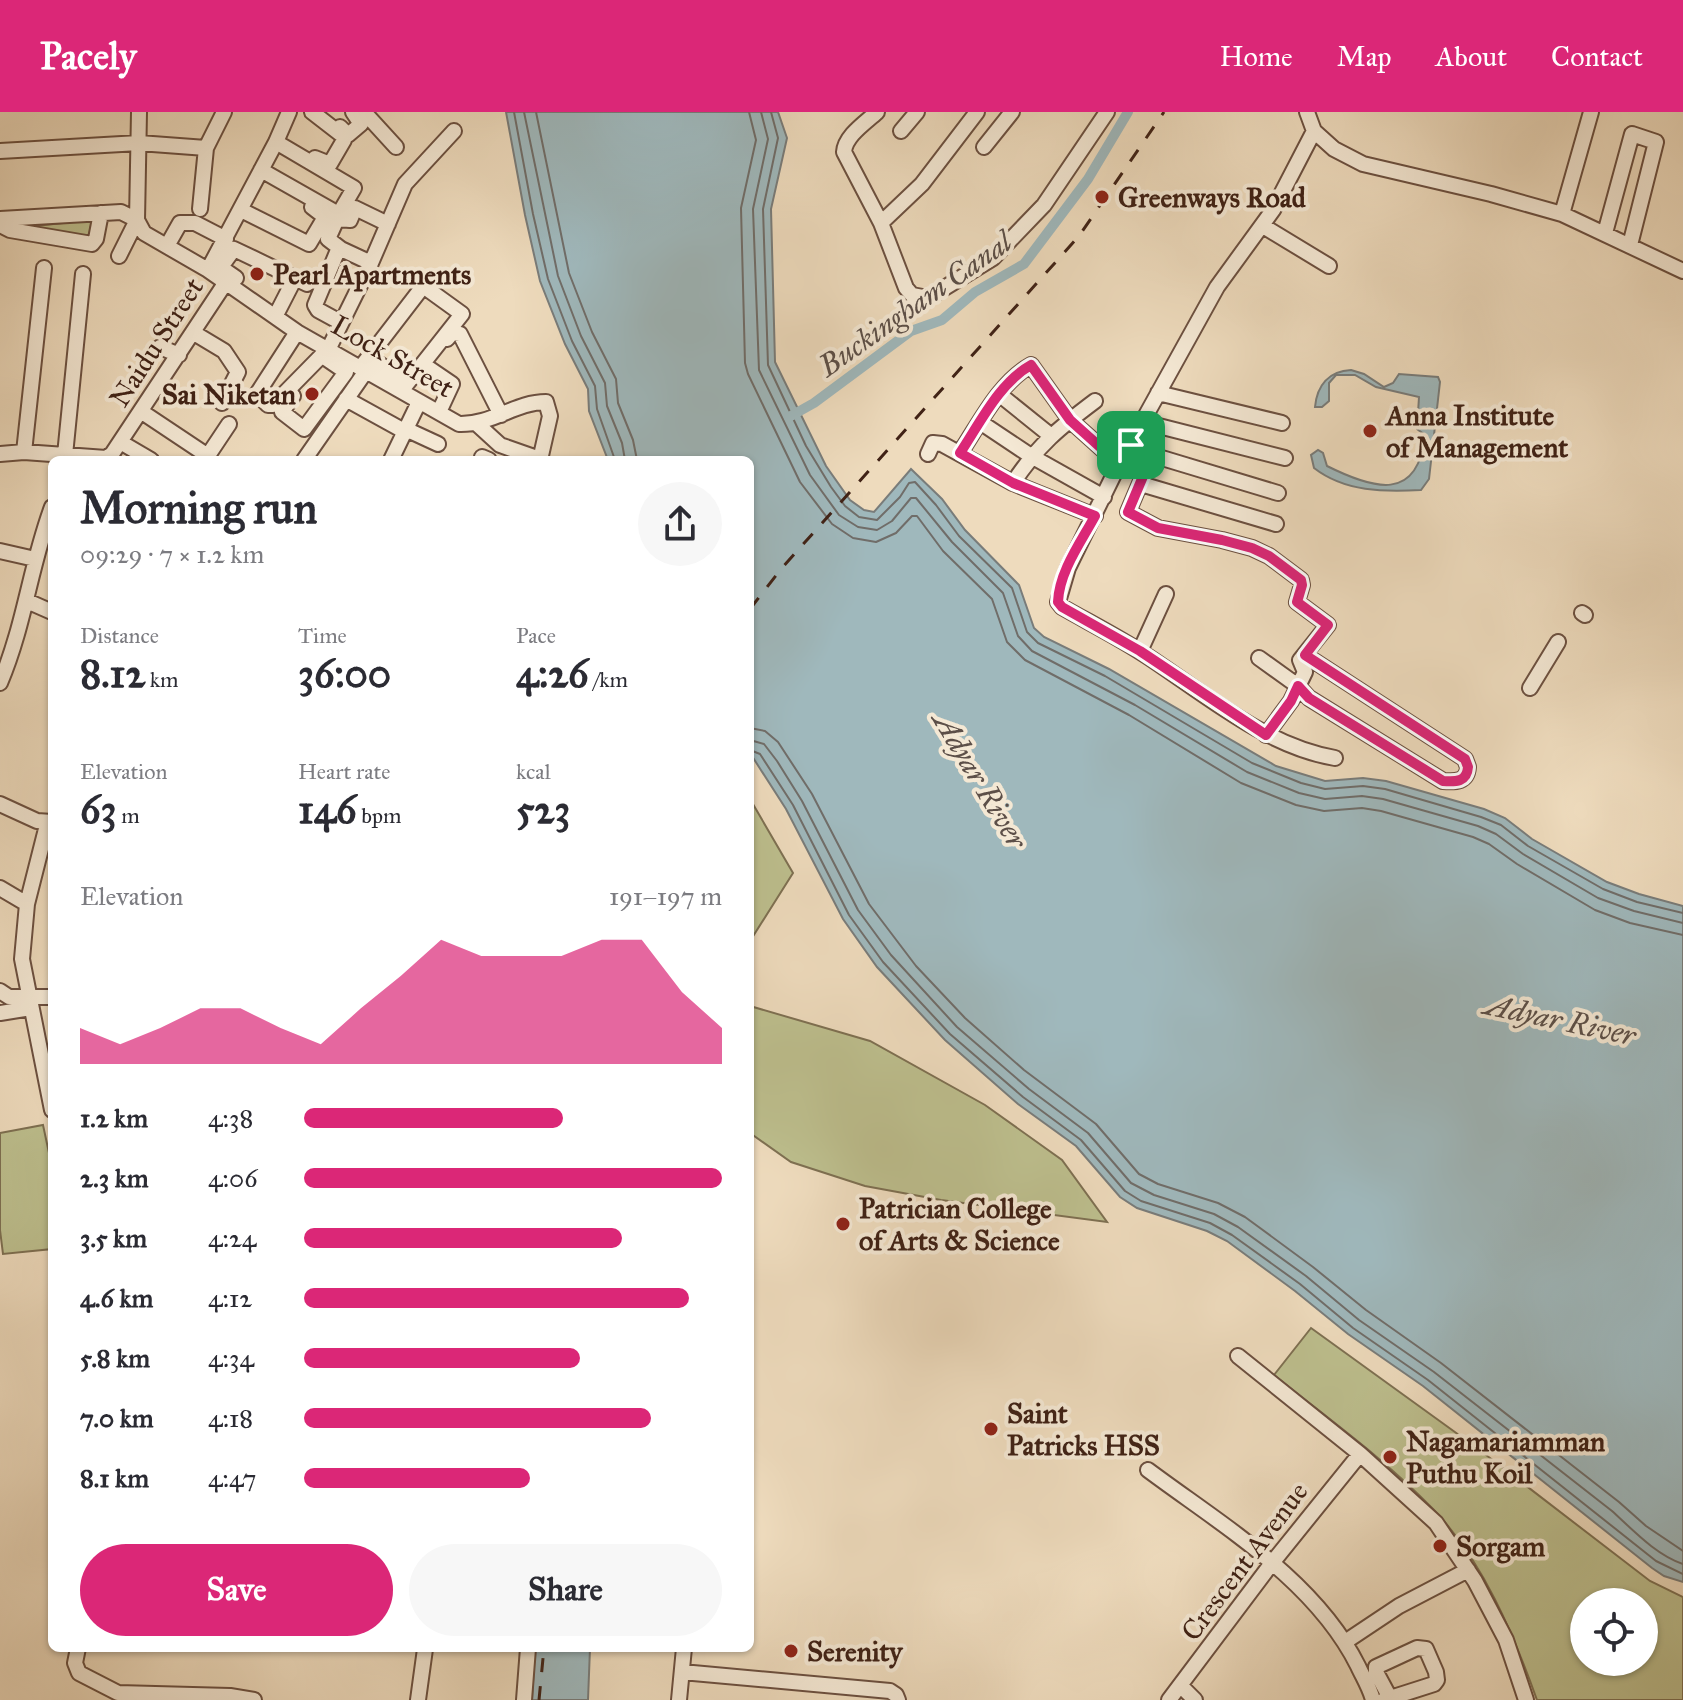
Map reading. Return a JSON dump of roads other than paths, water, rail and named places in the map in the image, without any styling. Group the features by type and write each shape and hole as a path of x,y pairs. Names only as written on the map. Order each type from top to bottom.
{"street":[{"path":"119,256 137,220 139,112"},
{"path":"200,209 206,148 224,112"},
{"path":"208,270 260,174 289,112"},
{"path":"277,140 327,164 331,163 343,136 312,112"},
{"path":"327,112 348,135 361,124 353,112"},
{"path":"364,112 396,147"},
{"path":"877,112 848,140 844,146 845,156 881,223 906,288 912,295 928,298 993,258 1044,205 1107,112"},
{"path":"901,131 917,112"},
{"path":"881,223 922,184 977,112"},
{"path":"984,147 1012,112"},
{"path":"1307,112 1314,131 1334,149 1363,164 1562,214 1683,271"},
{"path":"1562,214 1586,113"},
{"path":"393,456 404,431 409,392 462,314 426,288 421,289 360,367 307,427 299,426 285,416 283,408 328,351 405,184 454,131"},
{"path":"1314,131 1263,226 1217,287 1119,464 1068,568 1058,602 1140,651 1266,735 1308,754 1335,758"},
{"path":"1605,233 1632,134 1656,142 1630,245"},
{"path":"260,174 335,212 340,212 354,188 277,140"},
{"path":"0,151 139,143 206,148"},
{"path":"394,173 405,184"},
{"path":"241,210 308,244 324,219 323,213 260,174"},
{"path":"371,263 329,243 328,239 337,219 350,220 355,208 388,224"},
{"path":"0,219 121,212 137,220"},
{"path":"0,225 10,230 92,244 96,239 101,213"},
{"name":"Lock Street","path":"137,220 144,233 278,311 297,332 409,392 459,424 477,424 534,402 546,402 550,416 541,456"},
{"path":"167,246 180,223 195,223 226,239"},
{"path":"1263,226 1329,266"},
{"path":"234,249 301,281 278,311 223,269 223,264 234,249"},
{"path":"340,322 318,310 315,305 341,249"},
{"path":"24,452 44,268"},
{"path":"71,456 83,274"},
{"name":"Naidu Street","path":"109,456 122,443 226,282"},
{"path":"297,332 257,394 268,405 273,405 328,351"},
{"path":"194,333 224,351 238,372 222,403"},
{"path":"409,392 452,333 460,334 501,415"},
{"path":"160,347 179,355"},
{"path":"960,453 999,394 1016,375 1031,365 1070,420 1119,464"},
{"path":"307,456 346,399 360,367"},
{"path":"427,367 452,384 439,412"},
{"path":"1158,393 1282,423"},
{"path":"999,394 1050,435"},
{"path":"346,399 404,431 438,444"},
{"path":"1013,483 1050,435 1095,401"},
{"path":"142,412 203,456"},
{"path":"980,422 1031,456 1104,497"},
{"path":"1143,422 1285,458"},
{"path":"207,456 229,424"},
{"path":"477,424 500,445 531,456"},
{"path":"928,454 931,445 937,442 1013,483 1095,516"},
{"path":"122,443 144,456"},
{"path":"1131,445 1152,455 1278,493"},
{"name":"Naidu Street","path":"0,454 24,452 62,456"},
{"path":"1152,455 1128,512 1158,528 1222,540 1269,556 1301,580 1297,602 1328,625 1305,655 1300,664 1305,672 1291,701 1266,735"},
{"path":"1141,484 1276,524"},
{"path":"0,683 15,647 35,559 48,519"},
{"path":"0,551 35,559"},
{"path":"1140,651 1166,594"},
{"path":"27,601 48,610"},
{"path":"1530,688 1558,642"},
{"path":"1259,658 1298,686 1309,698 1443,781 1457,782 1468,772 1465,759 1305,655"},
{"path":"0,804 47,826 27,904 22,959 48,1091"},
{"path":"0,888 27,904"},
{"path":"0,991 30,1003"},
{"path":"0,1013 48,998"},
{"path":"1238,1356 1360,1454 1436,1523 1468,1570 1506,1640 1526,1700"},
{"name":"Crescent Avenue","path":"1169,1700 1272,1563 1360,1454"},
{"path":"1148,1470 1272,1563 1312,1603 1345,1642 1373,1700"},
{"path":"1345,1642 1399,1606 1468,1570"},
{"path":"77,1652 75,1663 79,1673 122,1694 230,1696 254,1700"},
{"path":"418,1700 425,1652"},
{"path":"524,1700 528,1652"},
{"path":"679,1700 684,1652"},
{"path":"682,1672 890,1691 898,1700"},
{"path":"1181,1686 1195,1700"}],"water":[{"name":"Adyar River","path":"506,112 778,112 787,138 771,209 775,362 826,466 850,500 864,510 874,512 911,469 1019,585 1034,628 1044,637 1109,669 1276,766 1325,781 1363,778 1386,781 1484,809 1505,818 1532,839 1607,882 1683,906 1683,1582 1652,1568 1423,1386 1348,1334 1227,1241 1207,1231 1137,1208 1120,1197 1076,1146 1018,1104 945,1040 877,967 843,919 786,809 754,759 754,456 606,456 589,411 588,389 565,344 540,281"},
{"path":"1351,370 1384,387 1393,383 1399,374 1438,377 1440,382 1429,479 1421,490 1365,489 1339,482 1314,468 1311,455 1318,450 1323,453 1327,466 1361,480 1391,485 1403,481 1413,472 1421,457 1425,435 1417,429 1419,397 1376,387 1355,375 1336,375 1329,383 1329,401 1322,407 1315,407 1318,392 1330,376"},
{"path":"535,1652 590,1652 588,1700 532,1700"}],"waterway":[{"name":"Buckingham Canal","path":"789,417 814,403 911,331 942,320 975,292 1024,264 1088,179 1128,112"}],"railway":[{"path":"754,604 781,569 1079,236 1164,112"},
{"path":"539,1700 544,1652"}],"place":[{"name":"Greenways Road","path":"1102,197"},
{"name":"Pearl Apartments","path":"257,274"},
{"name":"Sai Niketan","path":"312,394"},
{"name":"Anna Institute of Management","path":"1370,431"},
{"name":"Patrician College of Arts & Science","path":"843,1224"},
{"name":"Saint Patricks HSS","path":"991,1429"},
{"name":"Nagamariamman Puthu Koil","path":"1390,1457"},
{"name":"Sorgam","path":"1440,1546"},
{"name":"Serenity","path":"791,1651"}]}
